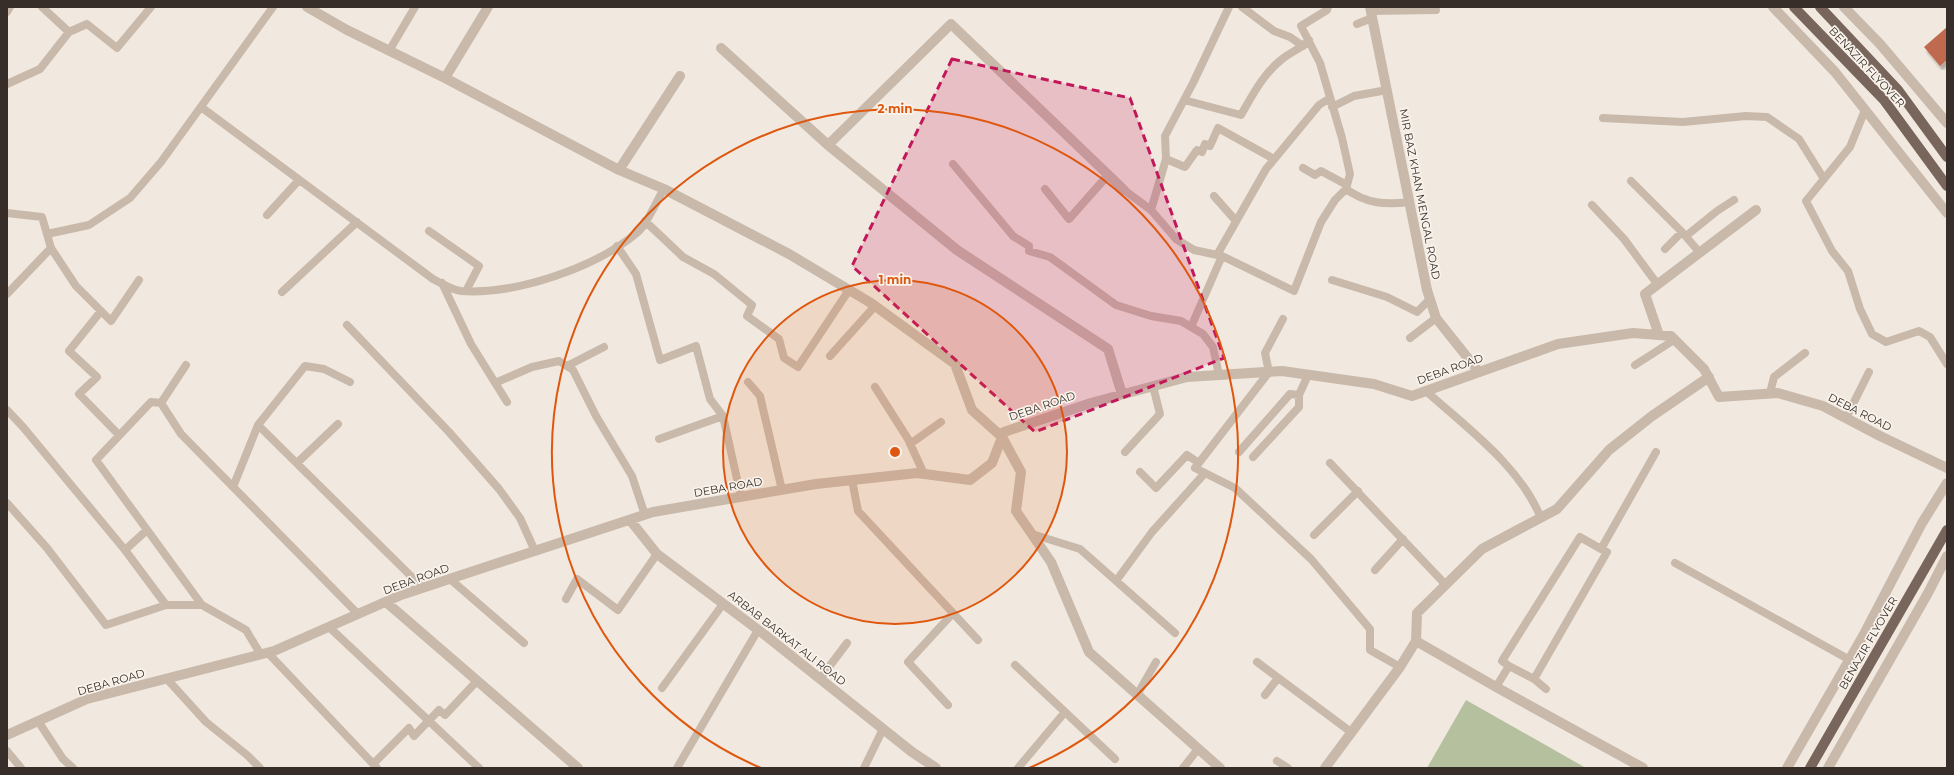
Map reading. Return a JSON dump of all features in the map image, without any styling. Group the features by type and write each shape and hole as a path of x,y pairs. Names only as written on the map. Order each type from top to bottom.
{"main road":[{"name":"BENAZIR FLYOVER","path":"1794,7 1884,100 1947,186"},
{"name":"BENAZIR FLYOVER","path":"1820,7 1898,90 1947,157"},
{"name":"BENAZIR FLYOVER","path":"1810,768 1947,530"}],"street":[{"path":"307,7 347,30 445,78 619,170 664,189 789,254 875,306 955,364 972,410 1002,436 1021,472 1016,511 1051,562 1089,652 1220,768"},
{"path":"445,78 488,7"},
{"path":"1773,7 1835,72 1947,213"},
{"path":"1844,7 1880,44 1947,123"},
{"name":"MIR BAZ KHAN MENGAL ROAD","path":"1371,12 1430,300 1436,318 1479,372"},
{"path":"828,145 951,24 1124,190"},
{"path":"721,48 828,145 957,250 1108,349 1122,394"},
{"path":"619,170 680,76"},
{"path":"1659,335 1645,294 1756,210"},
{"name":"DEBA ROAD","path":"7,735 87,700 264,654 386,602 423,588 645,515 782,490 917,472 970,480 992,463 1004,432 1091,402 1187,377 1282,372 1374,384 1412,396 1558,344 1632,333 1671,336 1704,369 1719,397 1778,393 1823,406 1947,468"},
{"path":"1325,768 1400,667 1416,641 1417,613 1482,549 1557,509 1608,450 1652,416 1708,377"},
{"path":"1787,768 1850,660 1922,523 1947,483"},
{"name":"ARBAB BARKAT ALI ROAD","path":"630,520 657,554 758,630 883,729 936,768"},
{"path":"1828,768 1928,593 1947,556"},
{"path":"386,602 578,768"},
{"path":"1416,641 1642,768"}],"lane":[{"path":"7,12 10,7"},
{"path":"42,7 68,32"},
{"path":"7,84 40,69 68,32 87,24 117,48 151,7"},
{"path":"47,234 89,225 130,198 161,162 273,7"},
{"path":"389,51 415,7"},
{"path":"1151,210 1166,159 1165,136 1229,7"},
{"path":"1242,7 1274,30 1290,38 1306,43"},
{"path":"1124,190 1151,210 1176,239 1194,250 1219,256 1294,291 1322,222 1335,200 1346,187 1350,174 1342,138 1320,63 1306,43 1301,26 1327,10 1328,7"},
{"path":"1357,24 1371,12 1436,10"},
{"path":"1184,100 1241,115 1267,74 1281,59 1306,43"},
{"path":"1332,107 1354,96 1387,90"},
{"path":"1191,327 1219,256 1236,221 1266,169 1319,105 1330,98"},
{"path":"201,107 433,279 460,291 507,289 565,272 599,259 640,230 664,189"},
{"path":"1865,110 1850,147 1806,201 1832,251 1848,271 1860,309 1872,334 1886,342 1920,331 1930,337 1947,364"},
{"path":"1603,118 1683,122 1746,116 1767,117 1799,139 1824,179"},
{"path":"1166,159 1185,166 1197,150 1202,152 1205,144 1210,146 1218,128 1274,159"},
{"path":"953,164 1013,236 1029,246 1029,251 1050,257 1116,306 1151,316 1181,321 1203,334 1213,347 1219,375"},
{"path":"1303,168 1315,175 1321,171 1346,187 1358,197 1388,205 1410,202"},
{"path":"1045,189 1069,219 1108,175"},
{"path":"266,215 299,180"},
{"path":"1631,181 1684,234 1700,253"},
{"path":"1214,196 1236,221"},
{"path":"1665,249 1684,234 1734,200"},
{"path":"1592,205 1624,239 1658,285"},
{"path":"7,213 42,217 51,248 76,286 111,321 139,280"},
{"path":"645,221 683,257 714,274 752,305 747,316 779,339 784,358 798,367 849,290"},
{"path":"282,292 357,222"},
{"path":"428,230 479,266 466,291"},
{"path":"617,246 636,274 660,360 696,346 710,399 723,416 741,497"},
{"path":"7,294 51,248"},
{"path":"1332,280 1387,297 1417,312 1430,300"},
{"path":"442,283 471,344 508,402"},
{"path":"830,356 875,306"},
{"path":"101,311 69,351 97,377 79,394 120,435"},
{"path":"1410,338 1436,318"},
{"path":"1283,319 1265,353 1269,372 1195,468 1235,488 1311,559 1370,629 1370,650 1400,667"},
{"path":"347,325 449,432 498,488 520,518 534,551"},
{"path":"1636,365 1674,340"},
{"path":"567,366 604,347"},
{"path":"1770,393 1774,377 1805,353"},
{"path":"495,383 532,367 559,361 573,370 596,416 632,476 645,515"},
{"path":"161,403 186,365"},
{"path":"233,488 258,425 305,366 324,369 350,382"},
{"path":"1846,418 1869,372"},
{"path":"1253,457 1299,407 1299,395 1308,375"},
{"path":"748,382 760,396 782,490"},
{"path":"1125,452 1160,414 1153,386"},
{"path":"875,387 910,444 924,474"},
{"path":"1426,391 1501,458 1533,499 1541,518"},
{"path":"1239,452 1290,394 1299,395"},
{"path":"161,403 151,402 96,460 202,605 246,630 264,654 375,766 409,728 414,736 439,710 444,715 477,681"},
{"path":"161,403 181,434 358,614"},
{"path":"7,410 28,433 125,550 166,605"},
{"path":"659,439 723,416"},
{"path":"910,444 941,422"},
{"path":"297,463 338,424"},
{"path":"258,425 423,588"},
{"path":"1601,548 1656,452"},
{"path":"1140,472 1156,488 1188,455 1199,463"},
{"path":"1330,463 1446,585"},
{"path":"1116,581 1152,532 1205,473"},
{"path":"852,480 858,511 978,640"},
{"path":"1314,535 1358,491"},
{"path":"7,504 47,548 106,625 166,605 202,605"},
{"path":"125,550 147,530"},
{"path":"1032,534 1080,549 1175,633"},
{"path":"1534,679 1607,552 1580,538 1502,661 1534,679 1546,689"},
{"path":"1375,570 1403,539"},
{"path":"566,599 577,579 618,610 657,554"},
{"path":"1675,563 1850,660"},
{"path":"450,579 524,643"},
{"path":"662,688 723,604"},
{"path":"948,705 908,662 953,613"},
{"path":"329,627 479,768"},
{"path":"678,768 758,630"},
{"path":"820,679 847,643"},
{"path":"1137,695 1156,662"},
{"path":"1257,662 1351,732"},
{"path":"1016,665 1115,759"},
{"path":"1496,687 1509,666"},
{"path":"1265,695 1278,678"},
{"path":"167,679 206,722 247,755 260,768"},
{"path":"1018,768 1065,712"},
{"path":"38,721 63,759 73,768"},
{"path":"864,768 883,729"},
{"path":"1183,768 1198,749"},
{"path":"7,751 21,768"},
{"path":"1277,761 1288,768"}],"highlighted area":[{"path":"952,59 1130,98 1224,358 1035,432 852,266"}],"green space":[{"path":"1466,700 1586,768 1427,768"}],"building":[{"path":"1947,27 1947,60 1940,66 1924,47"}]}
